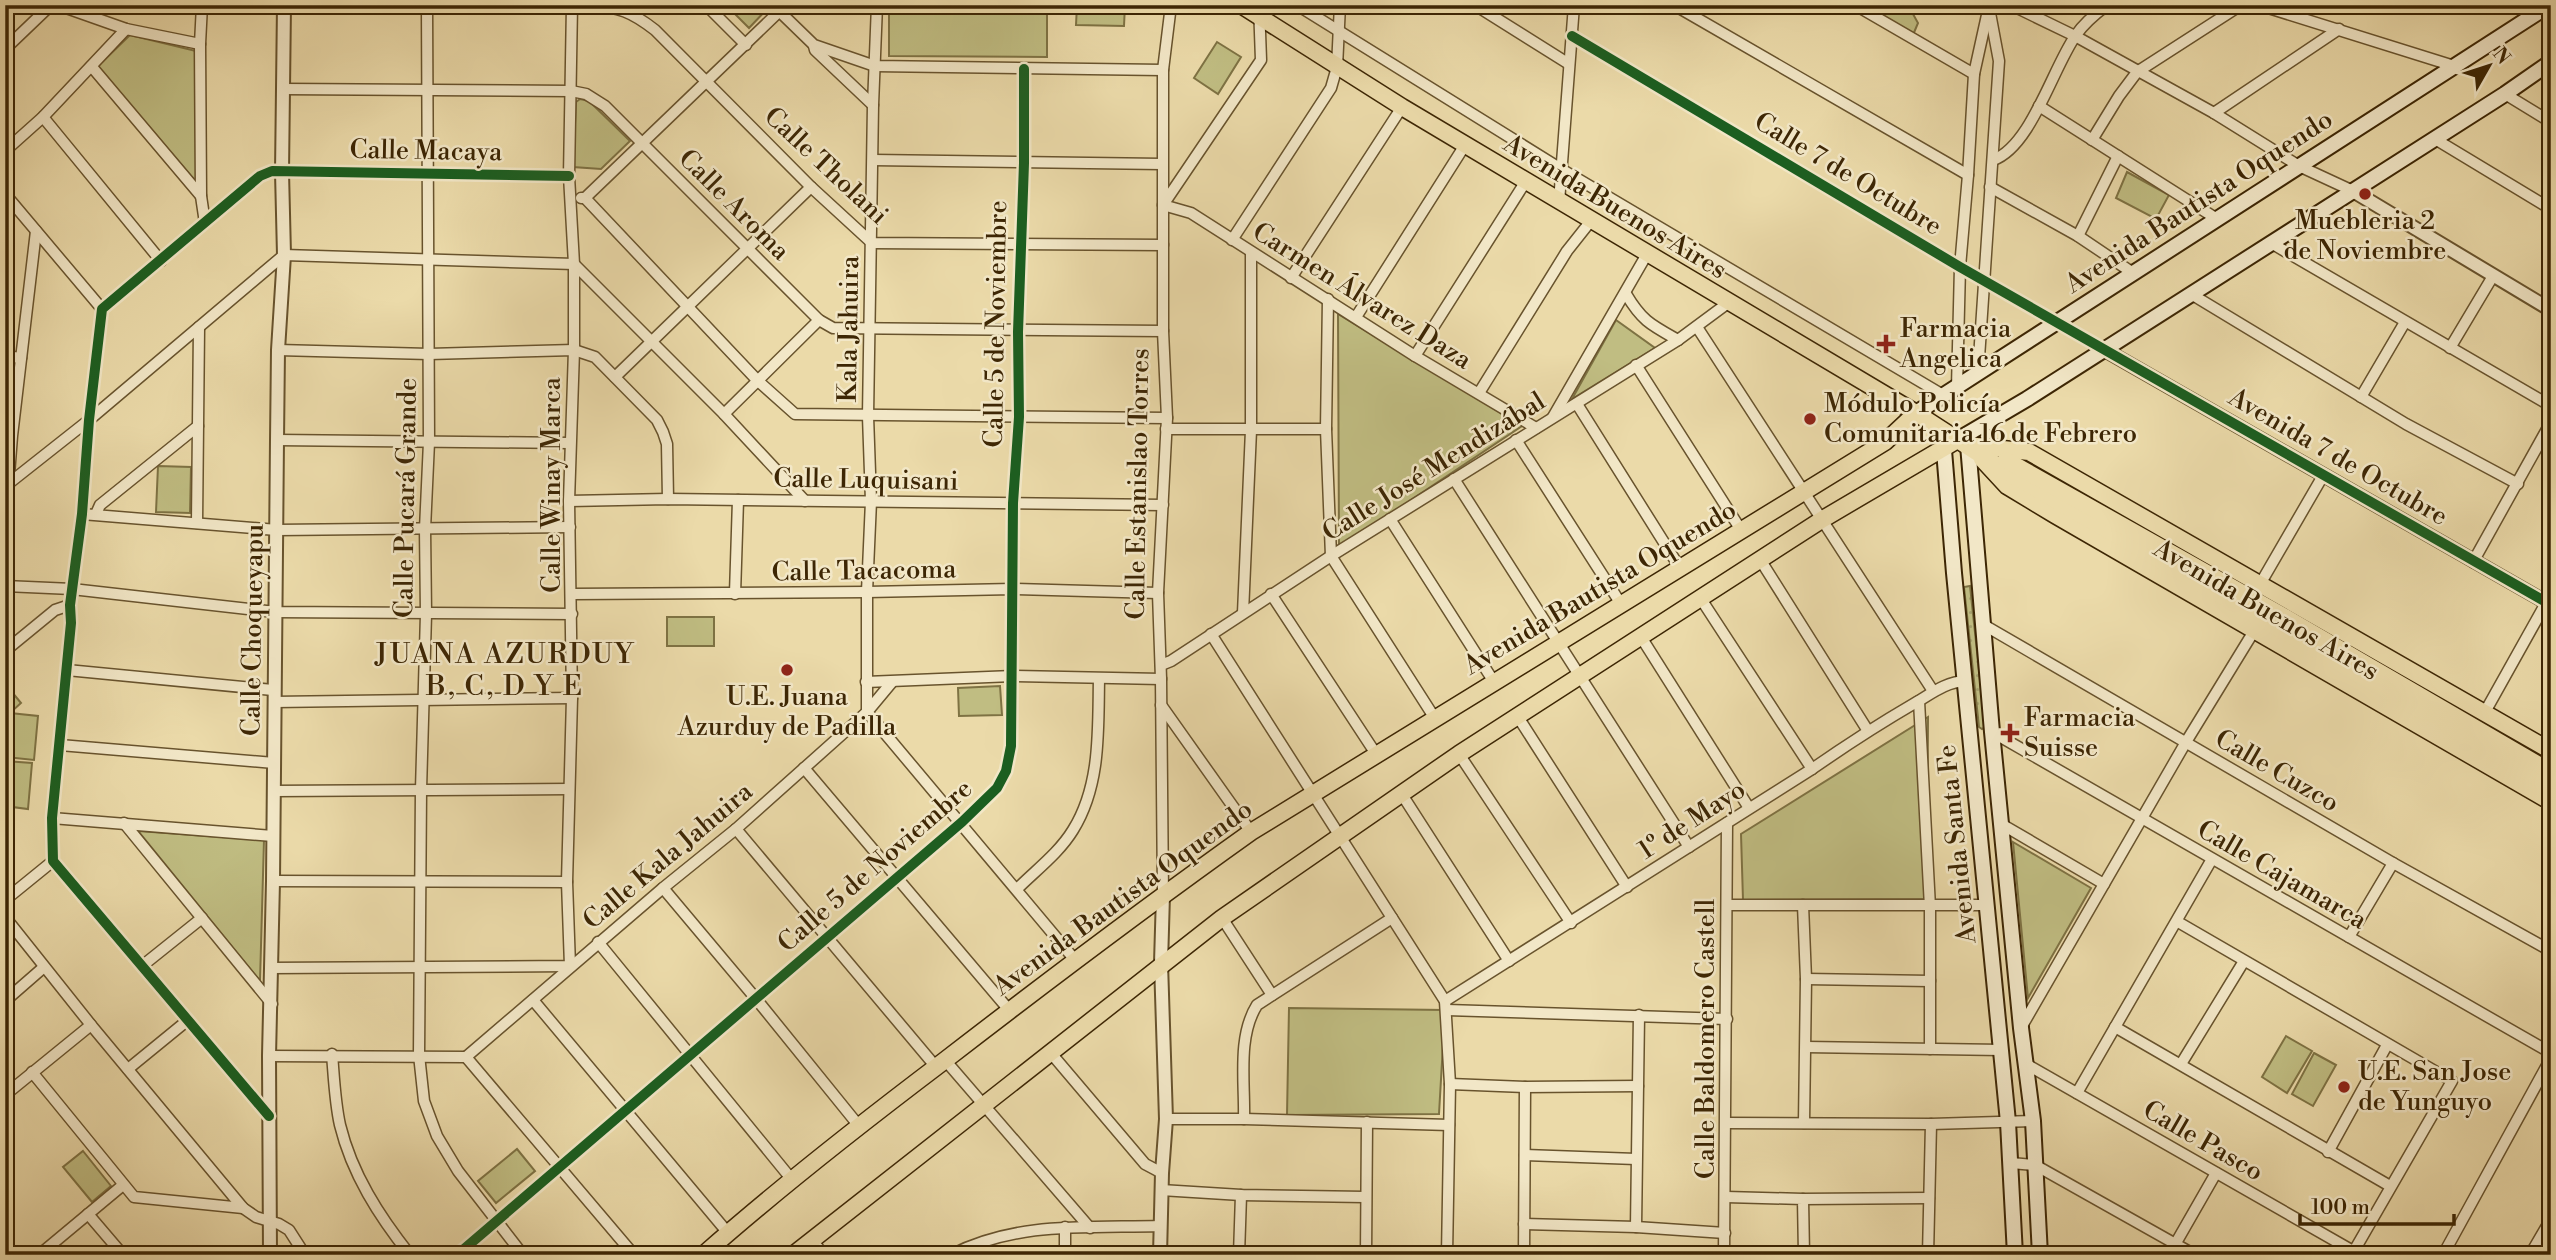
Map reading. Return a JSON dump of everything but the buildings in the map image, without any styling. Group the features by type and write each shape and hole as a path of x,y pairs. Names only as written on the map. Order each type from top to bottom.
{"main road":[{"name":"Avenida Buenos Aires","path":"1241,5 1259,11 1337,67 1590,222 1943,429 2024,482 2551,786"},
{"name":"Avenida Bautista Oquendo","path":"703,1255 859,1126 1009,1010 1251,832 1885,442 1916,413 1943,395 2549,6"},
{"path":"793,1255 1161,963 1401,793 1823,519 1945,448 1964,442 2103,349 2435,139 2551,62"},
{"name":"Avenida Santa Fe","path":"1943,429 2008,1122 2015,1255"},
{"name":"Avenida Buenos Aires","path":"1964,442 2029,452 2551,751"},
{"name":"Avenida Buenos Aires","path":"1964,442 2007,486 2551,802"},
{"name":"Avenida Buenos Aires","path":"1964,442 2016,464 2551,772"},
{"name":"Avenida Santa Fe","path":"1964,442 1984,625 2021,1028 2033,1121 2040,1255"}],"street":[{"path":"5,49 51,5"},
{"path":"58,5 126,29 200,44"},
{"path":"202,5 201,196 205,223"},
{"name":"Calle Choqueyapu","path":"270,1255 269,1056 272,1003 276,440 278,350 285,255 282,172 284,5"},
{"name":"Calle Pucará Grande","path":"427,5 429,442 425,528 419,1055 424,1101 437,1136 458,1171 523,1255"},
{"name":"Calle Winay Marca","path":"570,966 567,881 572,698 569,501 575,264 569,176 572,5"},
{"name":"Calle Tholani","path":"590,5 619,8 638,16 677,49 811,187 872,243 1163,245"},
{"path":"706,5 746,45"},
{"name":"Kala Jahuira","path":"867,712 867,592 871,501 868,416 877,5"},
{"name":"Calle Estanislao Torres","path":"1160,1255 1166,1119 1161,963 1163,895 1158,593 1166,424 1163,331 1163,70 1171,5"},
{"path":"1297,5 1561,169 1943,395"},
{"path":"1232,240 1331,88 1337,67 1339,5"},
{"path":"1475,5 1489,10 1569,64"},
{"path":"1559,202 1574,5"},
{"path":"1674,5 1968,175"},
{"path":"1855,5 1974,74"},
{"path":"2011,5 2075,36 2214,113 2299,166 2353,191 2551,310"},
{"path":"1993,160 2012,149 2039,106 2075,36 2092,16 2107,5"},
{"path":"2092,140 2137,72 2241,5"},
{"path":"2259,5 2454,66"},
{"path":"1957,387 1960,267 1974,74 1989,6"},
{"path":"1979,373 1999,61 1989,6"},
{"path":"571,198 585,198 783,8 814,45 815,50 873,105"},
{"path":"1163,205 1261,60 1259,11"},
{"path":"5,151 43,117 126,29"},
{"path":"2214,113 2339,29"},
{"name":"Calle 7 de Octubre","path":"1572,36 2103,349"},
{"path":"814,45 875,66 1163,70"},
{"path":"92,66 201,196"},
{"name":"Calle 5 de Noviembre","path":"457,1255 962,822 997,788 1006,771 1011,746 1013,676 1013,503 1019,416 1018,331 1024,163 1024,69"},
{"name":"Calle Aroma","path":"283,89 571,92 596,98 819,320"},
{"path":"2505,94 2551,122"},
{"path":"2039,106 2217,219"},
{"path":"1291,278 1402,107"},
{"path":"43,117 161,261"},
{"path":"2435,139 2551,209"},
{"path":"1356,317 1465,145"},
{"path":"2078,236 2118,156"},
{"path":"873,160 1162,164"},
{"path":"269,1116 53,861 52,818 67,670 70,605 82,514 89,420 102,309 261,176 272,171 282,172"},
{"name":"Calle Macaya","path":"282,172 569,176"},
{"path":"1415,356 1526,181"},
{"path":"615,377 811,187"},
{"path":"1990,187 2078,236 2133,273"},
{"path":"5,194 102,309"},
{"path":"585,198 758,381 795,414 1019,416 1251,430 1326,429"},
{"name":"Carmen Álvarez Daza","path":"1163,205 1191,213 1415,356 1536,428"},
{"path":"1479,393 1567,251 1590,222"},
{"path":"5,527 9,435 36,231"},
{"path":"2272,243 2551,407"},
{"path":"1243,612 1251,430 1251,252"},
{"path":"1552,418 1647,254"},
{"path":"8,484 89,420 285,255 575,264 806,501"},
{"path":"2450,348 2493,276"},
{"path":"1626,294 1638,314 1678,340"},
{"path":"2191,294 2361,397 2518,484"},
{"path":"1328,299 1326,429 1331,556 1434,718"},
{"name":"Calle José Mendizábal","path":"1161,665 1678,340 1728,303"},
{"path":"724,414 819,320 833,328 1163,331"},
{"path":"2361,397 2404,322"},
{"path":"197,523 199,327"},
{"path":"1697,327 1933,691"},
{"name":"Avenida 7 de Octubre","path":"2103,349 2473,562 2549,601"},
{"path":"278,350 429,354 574,350 595,358 657,420 667,444 668,499"},
{"path":"5,356 21,358"},
{"path":"1636,365 1741,530"},
{"path":"1577,404 1680,568"},
{"path":"2473,562 2551,422"},
{"path":"96,514 100,505 198,426"},
{"path":"276,440 570,443"},
{"path":"1516,440 1621,604"},
{"path":"2259,586 2324,474"},
{"path":"1454,479 1689,847"},
{"path":"735,594 738,499"},
{"name":"Calle Luquisani","path":"569,501 738,499 1163,505"},
{"path":"82,514 277,530 570,527"},
{"path":"1391,519 1494,681"},
{"path":"1761,561 1868,730"},
{"path":"5,586 72,589 275,612 572,614"},
{"name":"Calle Tacacoma","path":"572,594 1013,589 1158,593"},
{"path":"1271,594 1376,754"},
{"path":"1701,599 1812,769"},
{"path":"2485,712 2549,601"},
{"path":"5,651 55,610 70,605"},
{"name":"Calle Cuzco","path":"1984,625 2393,863 2551,951"},
{"path":"2021,1028 2186,742 2254,631"},
{"path":"1210,634 1446,1006 1450,1084 1447,1255"},
{"path":"1641,637 1749,808"},
{"path":"67,670 274,696 423,700 572,698"},
{"path":"866,682 1013,676 1161,680"},
{"path":"1017,888 1056,852 1072,832 1085,807 1098,743 1099,679"},
{"name":"Calle Kala Jahuira","path":"466,1056 598,942 736,829 867,712 892,681"},
{"name":"1º de Mayo","path":"1446,1006 1509,961 1812,769 1868,730 1933,691 1965,681"},
{"path":"1919,701 1930,907 1930,1049"},
{"path":"1161,705 1251,832"},
{"path":"867,712 962,822 1075,960"},
{"path":"1518,716 1626,887"},
{"name":"Calle Cajamarca","path":"1992,732 2551,1055"},
{"path":"60,745 274,764"},
{"path":"1459,754 1571,923"},
{"path":"804,768 1009,1010"},
{"path":"274,791 569,789"},
{"path":"1401,793 1509,961"},
{"path":"52,818 273,836"},
{"path":"124,823 272,1003"},
{"name":"Calle Baldomero Castell","path":"1724,1255 1727,823"},
{"path":"2003,825 2104,884"},
{"path":"736,829 941,1063 984,1104 1090,1228"},
{"path":"2077,1093 2212,859"},
{"path":"5,900 53,861"},
{"path":"2349,937 2393,863"},
{"path":"273,881 567,881"},
{"path":"663,888 859,1126"},
{"path":"1727,905 1988,905"},
{"path":"1804,905 1804,1123"},
{"path":"5,918 90,1025 243,1208 256,1217 289,1230 305,1255"},
{"path":"142,966 202,918"},
{"path":"1222,918 1272,995"},
{"path":"1244,1119 1245,1038 1247,1024 1257,1005 1392,918"},
{"path":"2178,922 2452,1081 2390,1186 2357,1253"},
{"path":"598,942 793,1181"},
{"path":"2181,1064 2244,961"},
{"path":"271,968 570,966"},
{"path":"5,1001 44,967"},
{"path":"1806,979 1930,981"},
{"path":"533,1000 728,1233"},
{"path":"1446,1006 1727,1019"},
{"path":"1636,1227 1639,1015"},
{"path":"128,1069 188,1020"},
{"path":"5,1095 90,1025"},
{"path":"2115,1027 2390,1186"},
{"path":"2328,1152 2387,1045"},
{"path":"1805,1047 2001,1050"},
{"path":"1050,1052 1145,1164 1162,1172"},
{"path":"332,1054 340,1124 350,1157 369,1197 410,1255"},
{"path":"2443,1255 2551,1055"},
{"path":"269,1056 466,1056 634,1255"},
{"name":"Calle Pasco","path":"2026,1064 2357,1253"},
{"path":"32,1072 134,1197 243,1208"},
{"path":"1450,1084 1525,1087 1637,1086"},
{"path":"1524,1255 1525,1087"},
{"path":"1166,1119 1449,1125"},
{"path":"1726,1123 1931,1124 2033,1121"},
{"path":"1366,1255 1367,1122"},
{"path":"1928,1255 1931,1124"},
{"path":"1525,1155 1636,1159"},
{"path":"2011,1163 2035,1165 2195,1255"},
{"path":"2169,1255 2216,1173"},
{"path":"38,1255 123,1185"},
{"path":"1161,1190 1241,1195 1365,1197"},
{"path":"1239,1255 1241,1195"},
{"path":"1726,1197 1929,1198"},
{"path":"1803,1199 1804,1255"},
{"path":"88,1214 123,1255"},
{"path":"2530,1255 2551,1219"},
{"path":"1524,1224 1725,1233"},
{"path":"951,1255 967,1247 1035,1228 1160,1226"},
{"path":"1065,1255 1066,1227"},
{"path":"811,1239 824,1255"}],"shaded area":[{"path":"726,5 771,5 749,28"},
{"path":"889,5 1047,5 1047,57 889,56"},
{"path":"1077,5 1125,5 1124,26 1076,25"},
{"path":"1861,5 1908,5 1918,23 1913,35"},
{"path":"130,35 196,51 196,182 97,67"},
{"path":"1217,42 1241,57 1218,94 1194,78"},
{"path":"580,99 589,101 630,141 601,169 573,167 576,102"},
{"path":"2127,172 2169,195 2156,219 2116,198"},
{"path":"1338,314 1522,426 1339,548"},
{"path":"1616,320 1655,348 1572,399"},
{"path":"158,466 191,467 190,513 156,512"},
{"path":"1970,586 1985,727 1982,729 1979,727 1964,587"},
{"path":"667,617 714,617 714,646 667,646"},
{"path":"7,686 21,703 10,713 38,716 34,760 6,757 10,714 5,717"},
{"path":"1000,686 1002,715 959,716 958,688"},
{"path":"1928,717 1927,899 1743,900 1741,834"},
{"path":"5,761 32,763 28,809 5,806"},
{"path":"138,831 264,840 260,981"},
{"path":"2013,842 2091,888 2028,998"},
{"path":"1289,1008 1445,1010 1439,1114 1287,1115"},
{"path":"2286,1036 2312,1051 2287,1093 2262,1077"},
{"path":"2314,1053 2336,1065 2313,1106 2292,1094"},
{"path":"517,1149 535,1171 496,1203 478,1181"},
{"path":"83,1151 111,1186 92,1202 63,1167"}],"cycle path":[{"path":"1572,36 1960,267 2551,605"},
{"path":"457,1255 962,822 997,788 1006,771 1011,746 1013,503 1019,417 1018,332 1024,163 1024,69"},
{"path":"269,1116 53,861 52,818 71,623 70,605 82,514 89,420 102,309 260,176 272,171 569,176"}],"place":[{"name":"Muebleria 2 de Noviembre","path":"2365,194"},
{"name":"Farmacia Angelica","path":"1886,344"},
{"name":"Módulo Policía Comunitaria 16 de Febrero","path":"1810,419"},
{"name":"U.E. Juana Azurduy de Padilla","path":"787,670"},
{"name":"Farmacia Suisse","path":"2010,733"},
{"name":"U.E. San Jose de Yunguyo","path":"2344,1087"}],"district":[{"name":"JUANA AZURDUY B, C, D Y E","path":"505,670"}]}
